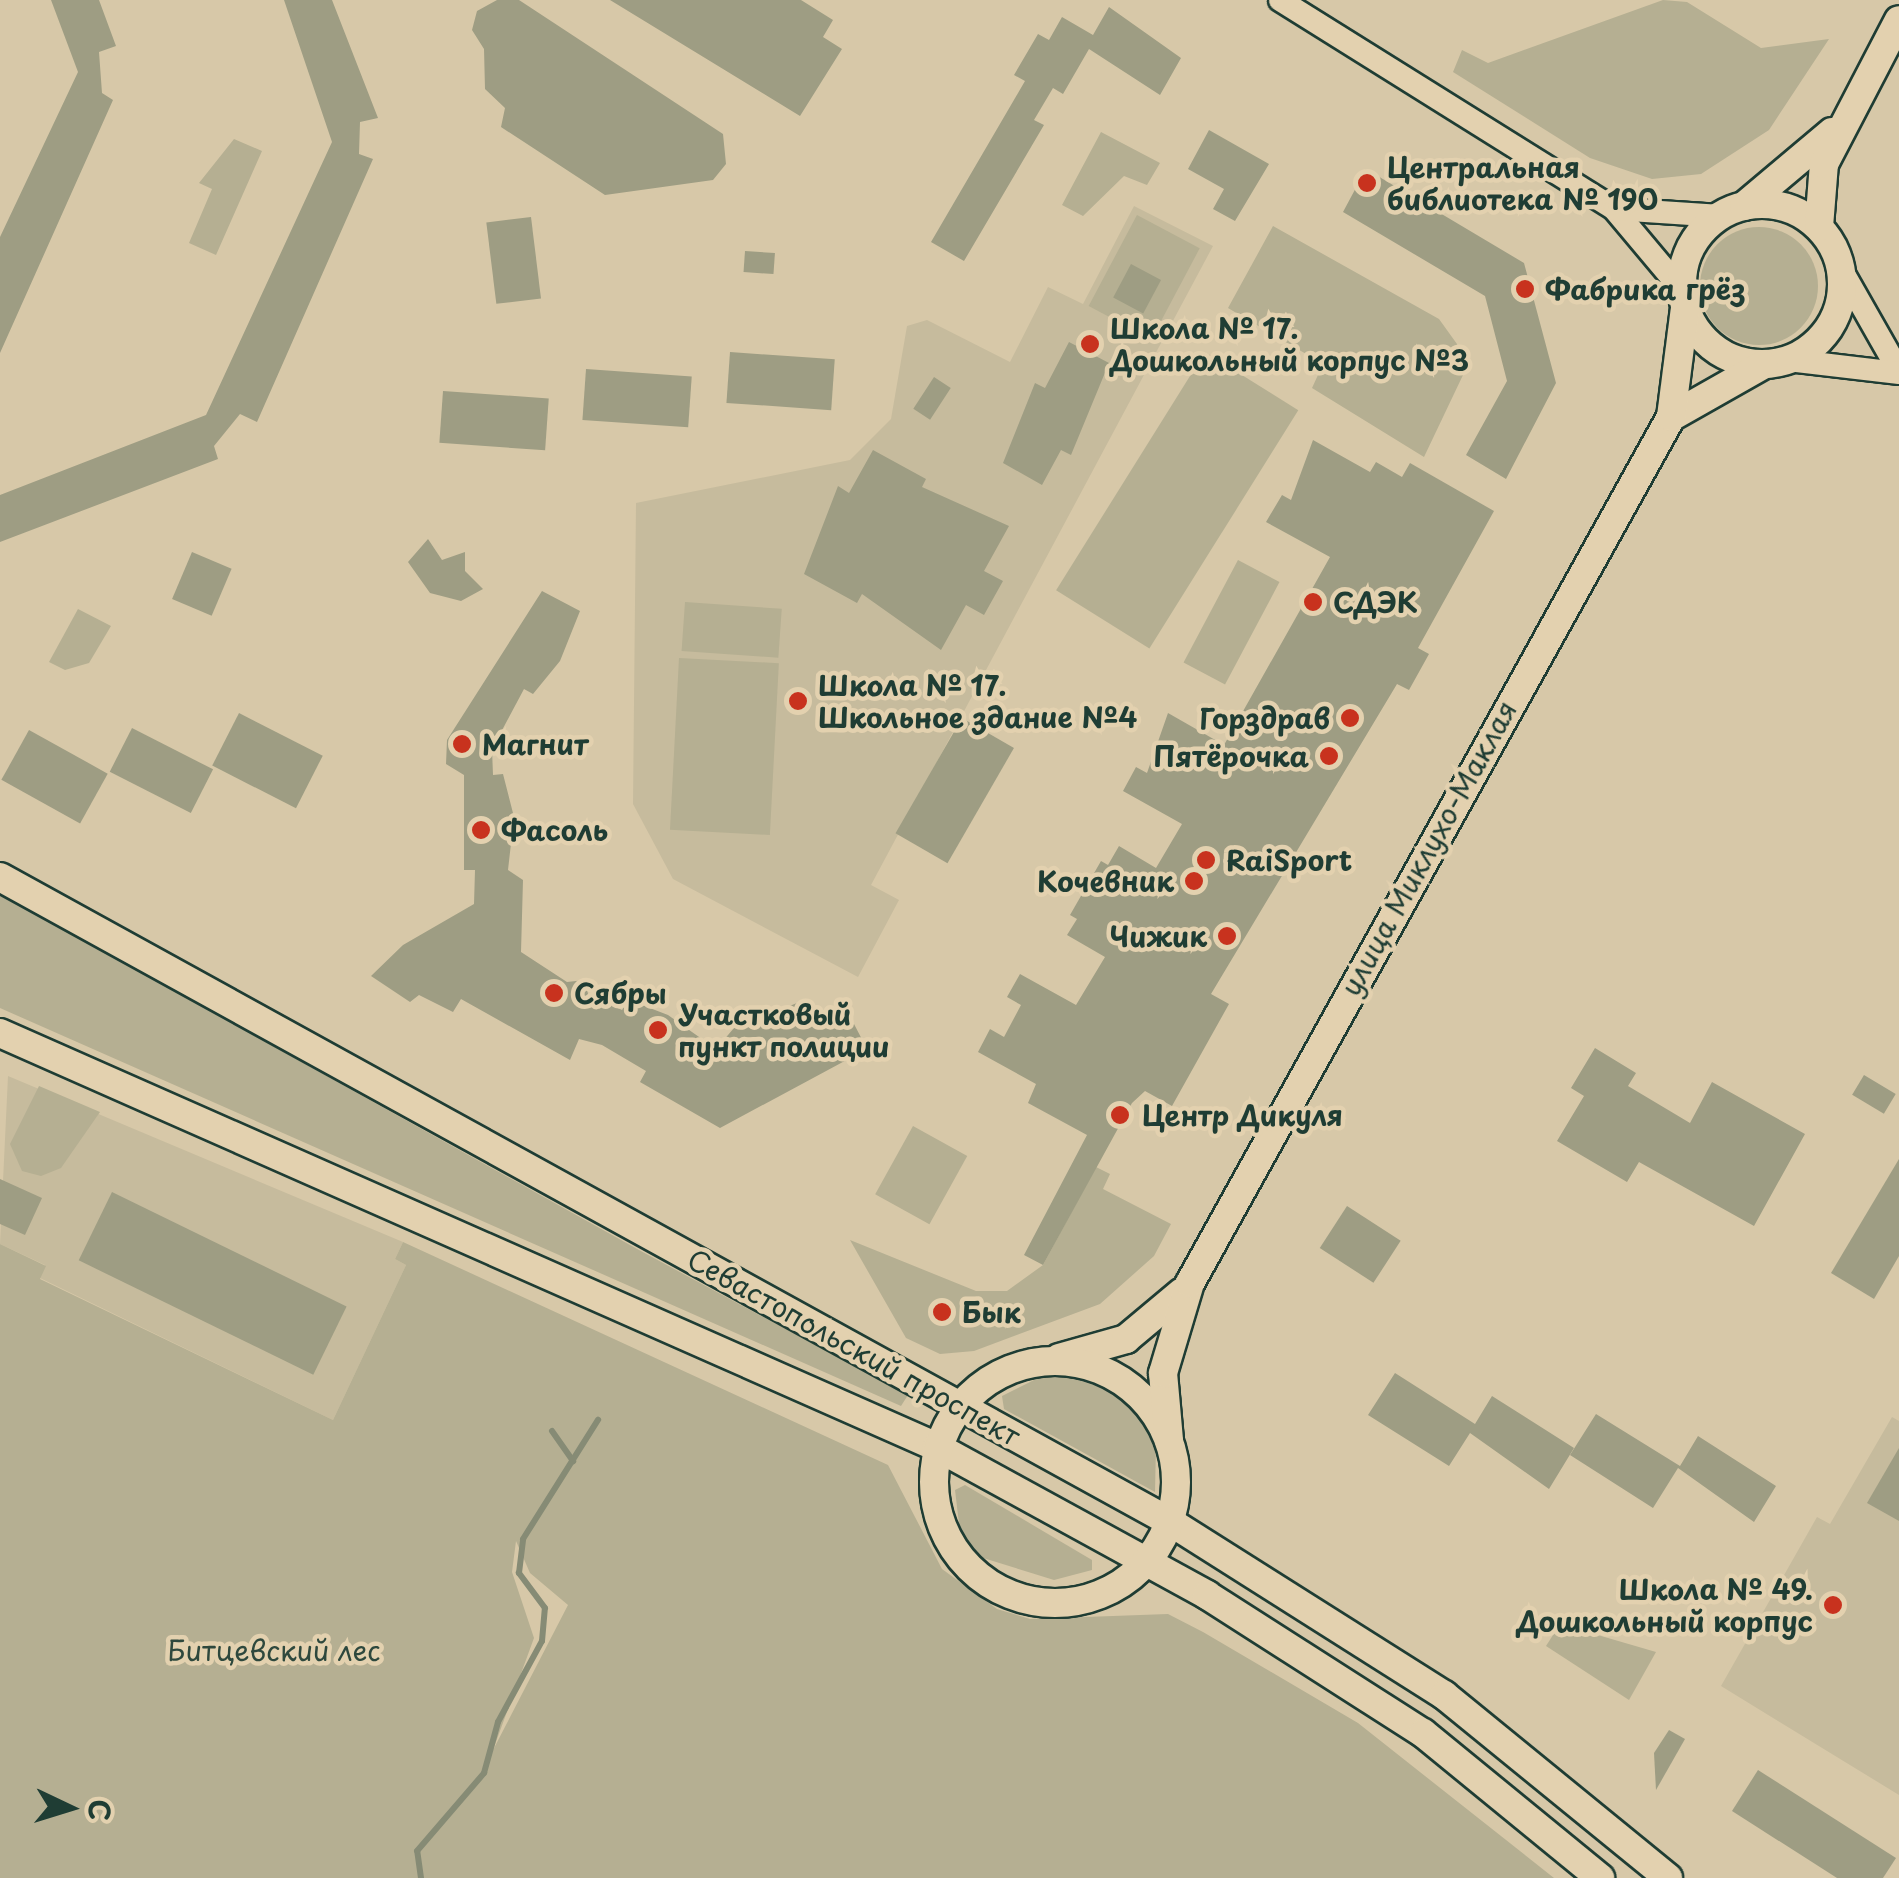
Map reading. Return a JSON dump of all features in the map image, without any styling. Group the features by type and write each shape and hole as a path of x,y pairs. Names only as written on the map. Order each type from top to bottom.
{"main road":[{"path":"1819,228 1824,164 1840,123 1899,20"},
{"path":"1776,362 1715,350 1684,298 1691,247 1840,123"},
{"path":"1671,417 1776,362 1831,324 1841,269 1819,228 1784,207 1732,211"},
{"name":"улица Миклухо-Маклая","path":"1172,1523 1163,1373 1190,1282 1671,417 1684,298"},
{"name":"Севастопольский проспект","path":"0,876 1172,1523 1444,1695 1668,1878"},
{"name":"Севастопольский проспект","path":"0,1033 937,1447 1150,1563 1423,1733 1600,1878"},
{"name":"улица Миклухо-Маклая","path":"961,1404 1009,1370 1126,1339 1190,1282"},
{"path":"1038,1362 1118,1379 1169,1440"},
{"path":"961,1404 937,1447 933,1508 943,1538 979,1577 1028,1595 1076,1596 1128,1581 1150,1563 1172,1523"}],"street":[{"path":"1280,0 1614,209 1684,298"},
{"path":"1614,209 1732,211"},
{"path":"1841,269 1899,372"},
{"path":"1776,362 1899,372"}],"shaded area":[{"name":"Школа № 17. Школьное здание №4","path":"1134,206 1213,246 871,885 899,900 858,977 673,879 633,804 636,503 850,460 891,419 907,326 927,320 1010,362 1048,287 1083,304"},
{"path":"8,1076 403,1242 395,1259 406,1265 333,1420 40,1278 45,1265 0,1244"},
{"name":"Школа № 49. Дошкольный корпус","path":"1892,1417 1899,1421 1899,1795 1721,1686 1817,1517 1830,1524"}],"green space":[{"path":"1663,0 1687,2 1761,48 1829,39 1769,130 1701,174 1652,179 1590,158 1453,72 1462,50 1488,63"},
{"path":"1101,132 1160,163 1147,185 1124,176 1083,216 1062,205"},
{"path":"234,139 262,151 216,255 189,243 212,189 199,183"},
{"path":"1137,215 1200,248 1151,339 1089,306"},
{"path":"1273,226 1439,319 1457,344 1463,375 1424,457 1312,388 1323,364 1228,308"},
{"path":"1759,227 1782,232 1801,244 1813,263 1818,286 1813,309 1801,328 1782,340 1759,345 1736,340 1717,328 1705,309 1700,286 1705,263 1717,244 1736,232"},
{"path":"1205,352 1298,410 1149,649 1056,590"},
{"path":"1238,560 1279,582 1225,684 1184,662"},
{"path":"685,602 782,609 778,658 682,651"},
{"path":"78,609 111,626 89,663 65,670 49,662"},
{"path":"679,658 779,663 770,835 670,830"},
{"path":"0,894 908,1395 901,1406 0,1008"},
{"path":"39,1086 100,1112 61,1168 41,1176 22,1171 10,1144"},
{"path":"913,1126 967,1156 929,1224 875,1194"},
{"path":"1096,1167 1110,1174 1103,1189 1171,1224 1154,1256 1100,1304 974,1351 940,1354 906,1338 850,1240 976,1291 1007,1291 1043,1265"},
{"name":"Битцевский лес","path":"403,1242 888,1465 942,1569 997,1609 1030,1619 1168,1614 1203,1632 1358,1723 1554,1878 0,1878 0,1244 46,1266 40,1279 333,1420 406,1265 395,1259","holes":["516,1541 530,1573 568,1605 493,1750 534,1638 512,1572"]},
{"path":"1046,1374 1088,1378 1131,1404 1156,1445 1155,1492 1004,1409 1002,1396"},
{"path":"965,1485 1092,1560 1092,1570 1054,1580 980,1557 960,1532 955,1490"},
{"path":"1560,1624 1656,1652 1629,1700 1546,1646"}],"building":[{"path":"51,0 99,0 116,46 99,52 102,93 113,100 0,353 0,237 78,72"},
{"path":"284,0 332,0 378,118 360,122 359,154 373,159 257,422 240,414 214,446 218,459 0,542 0,495 206,415 332,142"},
{"path":"497,0 519,0 723,134 726,164 713,180 605,195 501,127 505,108 485,89 484,49 472,30 477,11"},
{"path":"610,0 801,0 833,20 823,37 842,49 800,116"},
{"path":"1109,7 1181,58 1160,95 1089,49 1063,94 1053,88 1034,120 1044,125 964,261 931,242 1025,81 1014,75 1038,34 1049,40 1062,17 1093,35"},
{"path":"1209,130 1269,164 1235,221 1213,209 1224,189 1188,169"},
{"path":"1366,169 1524,263 1556,383 1506,479 1466,455 1507,381 1485,296 1343,212"},
{"path":"531,217 541,298 496,304 486,222"},
{"path":"745,251 775,253 773,274 744,272"},
{"path":"1131,264 1161,280 1143,314 1113,298"},
{"path":"1069,342 1109,363 1071,455 1061,450 1042,485 1003,463 1035,383 1045,388"},
{"path":"730,352 835,359 831,410 726,403"},
{"path":"586,369 692,376 688,427 582,420"},
{"path":"934,377 951,388 930,420 913,409"},
{"path":"443,391 549,398 545,450 439,443"},
{"path":"1313,440 1370,472 1376,462 1402,477 1410,463 1494,511 1418,648 1429,654 1409,690 1397,684 1211,994 1229,1004 1172,1106 1145,1091 1132,1103 1043,1265 1024,1255 1087,1135 1028,1103 1036,1084 978,1052 990,1029 1004,1037 1021,1005 1007,997 1020,974 1076,1005 1105,957 1067,935 1077,919 1070,915 1101,861 1108,865 1119,846 1156,868 1182,824 1123,791 1136,767 1147,773 1168,713 1224,745 1330,557 1266,522 1282,495 1291,500"},
{"path":"873,450 926,479 922,487 1009,526 984,571 1003,581 984,615 966,605 941,650 862,594 857,603 804,574 838,486 849,493"},
{"path":"428,539 442,560 465,552 465,571 483,589 461,601 430,593 408,562"},
{"path":"192,552 232,569 212,616 172,599"},
{"path":"542,591 580,611 560,661 533,694 524,689 492,749 493,775 503,774 514,817 508,870 523,880 521,952 567,982 585,980 588,994 622,1010 629,1000 668,1015 716,1049 734,1028 807,999 818,1016 854,1024 867,1049 720,1128 640,1082 646,1071 602,1045 579,1039 570,1060 461,999 453,1012 419,995 410,1002 371,976 403,945 474,904 475,870 464,870 464,775 446,764 447,740"},
{"path":"239,713 323,756 296,808 212,766"},
{"path":"962,718 1014,748 947,863 896,833"},
{"path":"132,728 213,769 191,813 110,772"},
{"path":"29,730 108,774 80,823 1,780"},
{"path":"1595,1048 1636,1073 1628,1086 1690,1123 1712,1082 1805,1134 1754,1226 1639,1162 1627,1182 1557,1141 1584,1096 1571,1088"},
{"path":"1864,1075 1896,1094 1884,1114 1852,1095"},
{"path":"1899,1159 1899,1256 1874,1299 1831,1273"},
{"path":"0,1179 42,1198 25,1235 0,1224"},
{"path":"112,1192 347,1306 313,1375 79,1260"},
{"path":"1347,1206 1401,1241 1373,1283 1320,1248"},
{"path":"1395,1373 1475,1424 1492,1396 1574,1448 1549,1489 1470,1433 1449,1466 1368,1415"},
{"path":"1596,1414 1680,1466 1698,1436 1776,1486 1754,1522 1678,1468 1653,1508 1570,1455"},
{"path":"1899,1448 1899,1521 1867,1503"},
{"path":"1669,1730 1685,1739 1656,1790 1654,1753"},
{"path":"1758,1770 1896,1858 1883,1878 1837,1878 1732,1811"}],"waterway":[{"path":"421,1878 417,1851 484,1773 498,1722 542,1641 545,1608 519,1573 523,1539 598,1420"},
{"path":"552,1431 573,1461"}],"place":[{"name":"Центральная библиотека № 190","path":"1367,183"},
{"name":"Фабрика грёз","path":"1525,289"},
{"name":"Школа № 17. Дошкольный корпус №3","path":"1090,344"},
{"name":"СДЭК","path":"1313,602"},
{"name":"Школа № 17. Школьное здание №4","path":"798,701"},
{"name":"Горздрав","path":"1350,718"},
{"name":"Магнит","path":"462,744"},
{"name":"Пятёрочка","path":"1329,756"},
{"name":"Фасоль","path":"481,830"},
{"name":"RaiSport","path":"1206,860"},
{"name":"Кочевник","path":"1194,881"},
{"name":"Чижик","path":"1227,936"},
{"name":"Сябры","path":"554,993"},
{"name":"Участковый пункт полиции","path":"658,1030"},
{"name":"Центр Дикуля","path":"1120,1115"},
{"name":"Бык","path":"942,1312"},
{"name":"Школа № 49. Дошкольный корпус","path":"1833,1605"}]}
